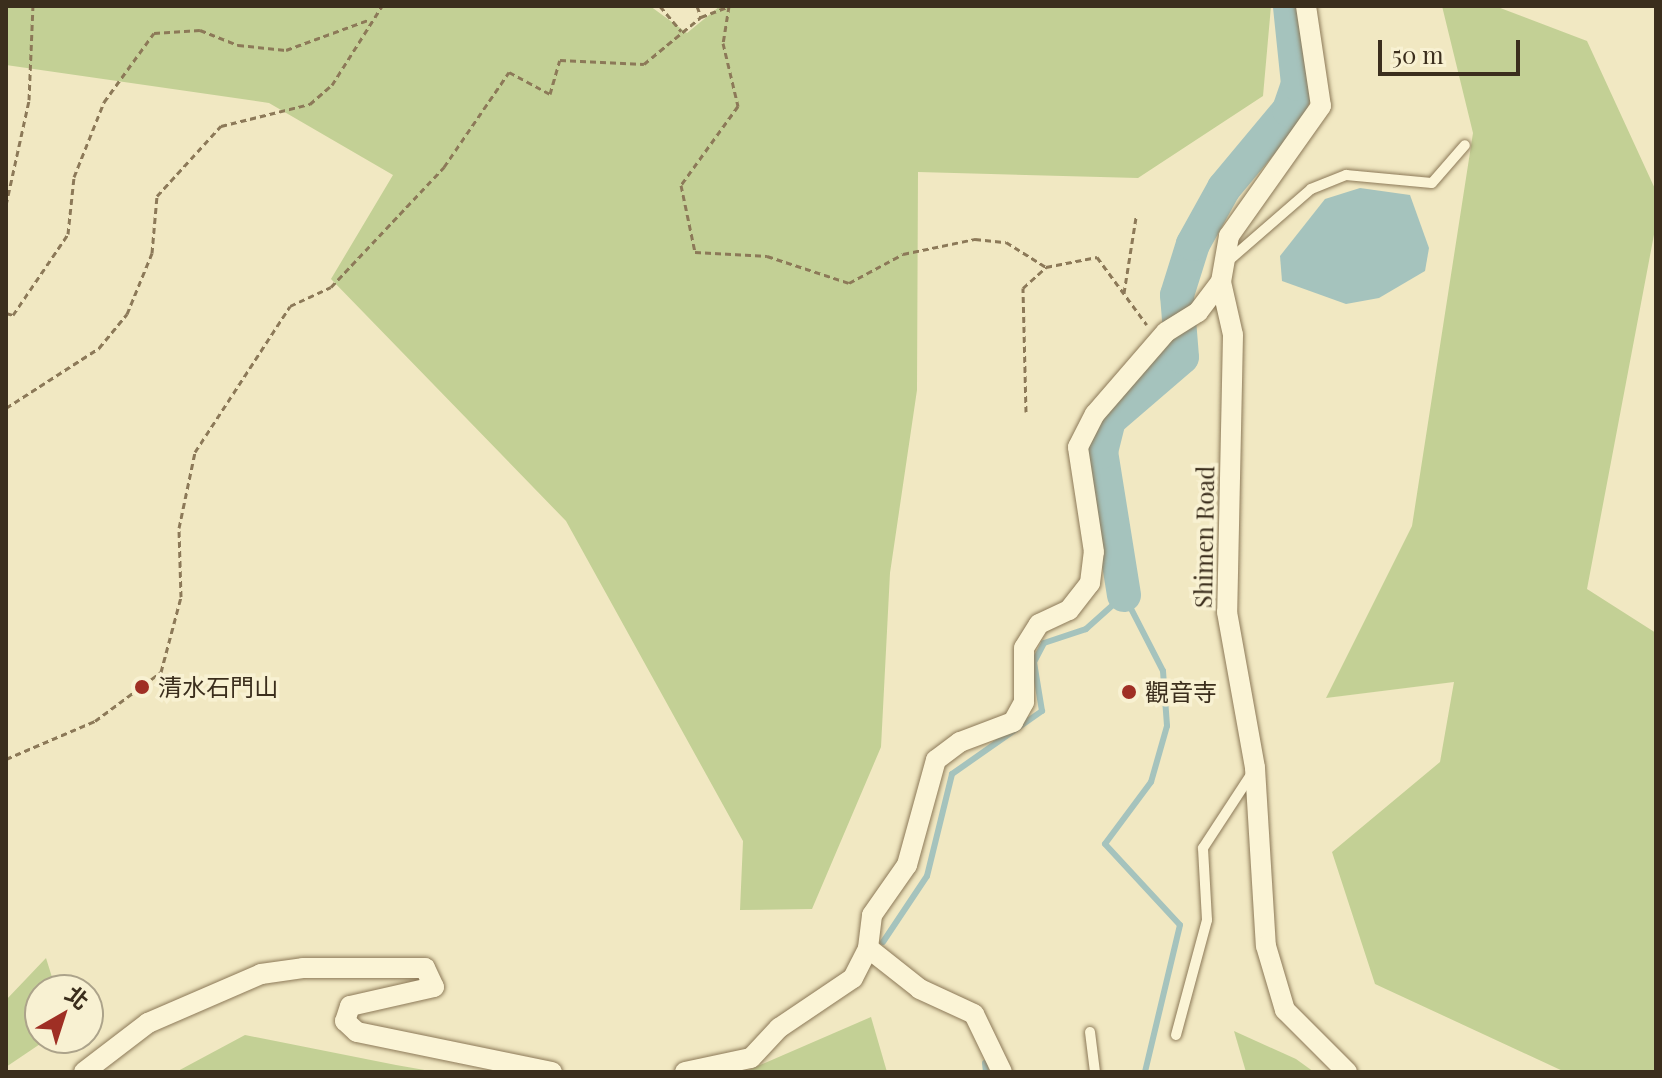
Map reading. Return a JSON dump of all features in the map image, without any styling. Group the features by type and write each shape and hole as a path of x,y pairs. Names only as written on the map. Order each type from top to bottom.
{"street":[{"name":"Shimen Road","path":"1306,6 1321,106 1247,206 1229,236 1223,273 1233,335 1227,612 1255,768 1266,946 1285,1010 1347,1072"},
{"path":"685,1072 751,1058 779,1028 853,978 868,948 872,915 907,865 936,760 960,742 1013,722 1024,702 1024,648 1039,624 1069,610 1090,583 1094,552 1078,447 1095,414 1166,332 1198,312 1223,273"},
{"path":"868,948 920,989 974,1014 1002,1072"},
{"path":"84,1072 148,1023 261,974 303,968 425,968 434,987 350,1006 345,1021 357,1032 552,1072"}],"lane":[{"path":"1223,273 1311,189 1346,175 1432,183 1465,145"},
{"path":"1176,1035 1207,920 1203,848 1255,768"},
{"path":"1090,1032 1095,1072"}],"path":[{"path":"6,205 29,100 33,6"},
{"path":"6,408 99,348 127,314 152,253 157,196 221,126 310,104 332,85 368,20 382,6"},
{"path":"660,6 682,32"},
{"path":"697,6 701,17"},
{"path":"6,759 95,721 161,672 181,597 179,528 195,452 290,306 331,287 434,178 509,72 550,94 560,60 644,64 701,17 729,6"},
{"path":"729,6 723,43 738,106 681,185 695,252 767,256 849,283 903,254 975,239 1006,242 1046,267"},
{"path":"817,6 841,6"},
{"path":"6,313 13,315 68,234 74,177 104,102 154,33 200,30 238,45 286,50 368,20"},
{"path":"1124,293 1136,217"},
{"path":"1026,412 1023,288 1046,267 1097,257 1146,324 1166,332"},
{"path":"6,586 6,594"}],"green space":[{"path":"6,6 650,6 687,33 720,6 1271,6 1263,96 1138,178 918,172 917,390 890,573 881,747 812,909 740,910 743,841 566,521 331,279 393,175 269,103 6,65"},
{"path":"1442,6 1495,6 1587,41 1656,191 1656,224 1587,589 1656,633 1656,1072 1565,1072 1375,984 1332,852 1440,762 1454,682 1326,698 1412,526 1473,133"},
{"path":"46,958 51,974 31,974"},
{"path":"24,981 25,1054 6,1067 6,1000"},
{"path":"871,1017 887,1072 744,1072"},
{"path":"1234,1031 1296,1059 1314,1072 1246,1072"},
{"path":"245,1035 396,1065 436,1072 176,1072"}],"water":[{"path":"1360,188 1410,195 1429,248 1425,271 1379,298 1346,304 1282,281 1280,256 1325,199"}],"waterway":[{"path":"1124,595 1101,452 1109,420 1182,357 1177,295 1193,244 1224,188 1289,110 1298,84 1290,6"},
{"path":"883,942 927,876 952,774 1042,711 1034,662 1044,643 1086,629 1124,595 1163,671 1167,726 1151,782 1105,844 1180,925 1145,1072"},
{"path":"985,1063 986,1072"}],"place":[{"name":"清水石門山","path":"142,687"},
{"name":"觀音寺","path":"1129,692"}]}
